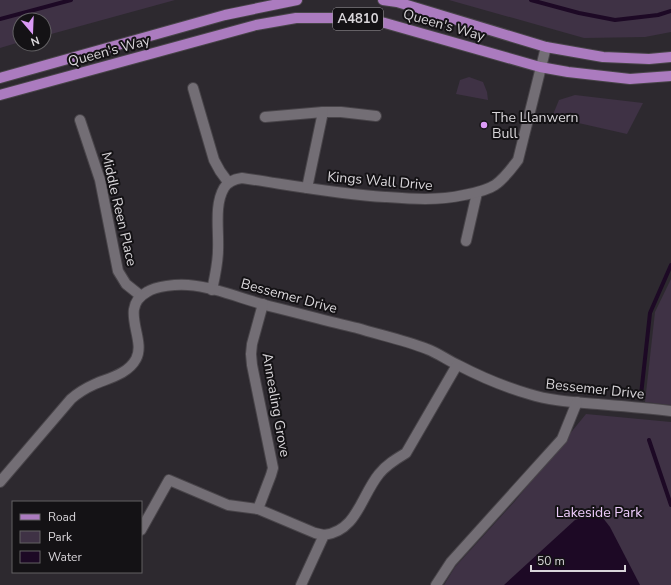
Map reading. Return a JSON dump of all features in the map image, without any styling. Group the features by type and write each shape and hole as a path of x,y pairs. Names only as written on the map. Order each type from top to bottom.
{"main road":[{"name":"Queen's Way","path":"0,78 225,15 297,0"},
{"name":"Queen's Way","path":"383,0 397,2 546,47 603,57 649,59 671,57"},
{"name":"Queen's Way","path":"0,95 256,26 296,18 355,18 385,23 540,67 568,72 630,79 671,76"}],"street":[{"name":"Kings Wall Drive","path":"228,182 242,178 352,195 417,200 438,200 477,193 495,185 508,174 518,160 546,47"},
{"path":"193,88 214,160 228,182 222,193 219,207 217,267 212,290"},
{"path":"266,117 323,112 341,112 376,116"},
{"path":"307,188 323,112"},
{"name":"Middle Reen Place","path":"80,120 101,184 118,270 126,284 141,296"},
{"path":"466,241 477,193"},
{"name":"Bessemer Drive","path":"141,296 154,289 180,285 212,290 403,340 429,350 457,365 509,388 529,394 548,399 671,411"},
{"path":"0,482 71,398 95,384 122,373 131,366 137,358 138,348 134,312 135,305 141,296"},
{"name":"Annealing Grove","path":"258,509 273,468 251,354 263,304"},
{"path":"142,528 169,480 228,505 258,509 315,533 324,535 334,534 346,526 355,516 379,473 393,460 406,453 457,365"},
{"path":"436,585 451,562 562,439 577,402"},
{"path":"301,585 324,535"}],"green space":[{"path":"0,0 175,0 52,34 52,12 12,12 12,44 0,48"},
{"path":"449,0 671,0 671,32 645,37 584,38"},
{"path":"469,77 483,82 488,100 456,94 460,80"},
{"path":"575,95 643,103 627,134 552,117 559,100"},
{"path":"671,279 671,405 645,402 655,312"},
{"name":"Lakeside Park","path":"586,414 671,422 671,585 444,585 455,567 515,501"}],"water":[{"path":"592,515 603,518 610,527 640,585 504,585 575,520"}],"waterway":[{"path":"0,19 71,0"},
{"path":"531,0 579,13 615,20 658,15 671,11"},
{"path":"641,395 650,313 671,265"},
{"path":"649,440 671,505"}],"place":[{"name":"The Llanwern Bull","path":"484,125"}]}
